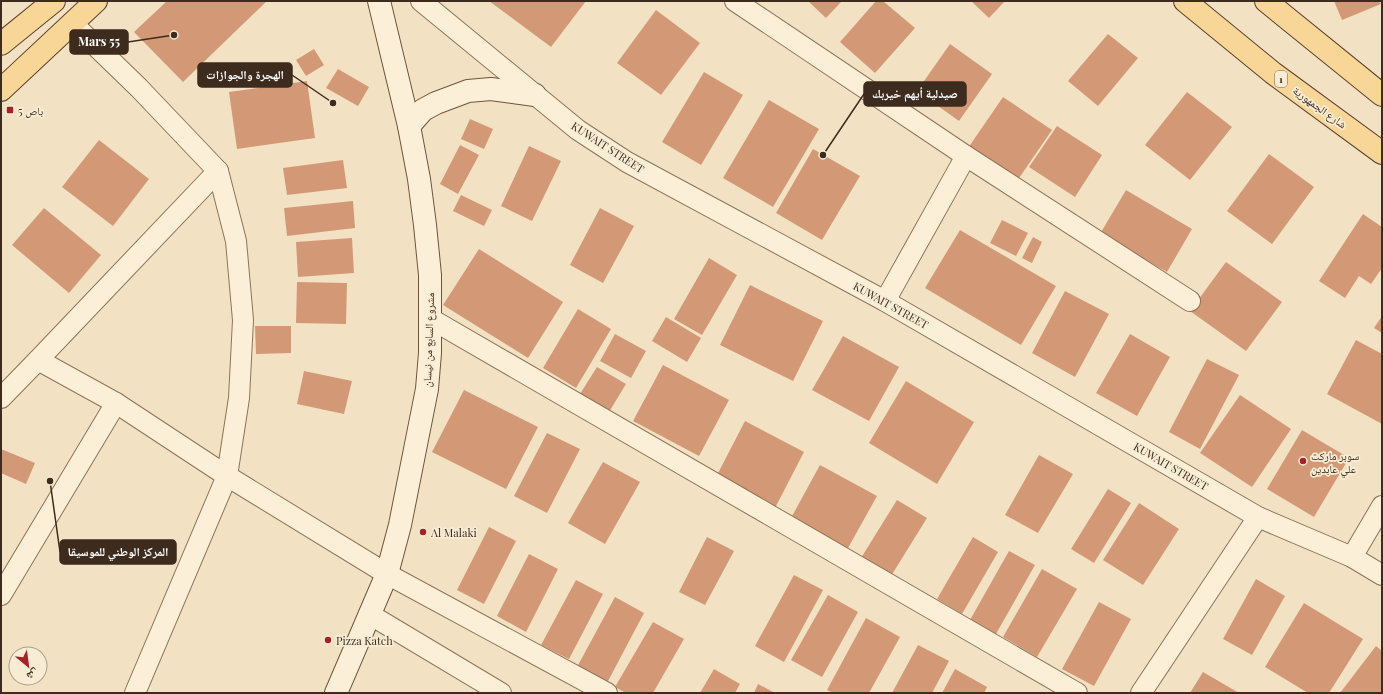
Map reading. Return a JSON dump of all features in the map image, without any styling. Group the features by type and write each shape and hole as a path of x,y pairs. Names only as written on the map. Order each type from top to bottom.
{"main road":[{"path":"2,43 36,1"},
{"path":"2,43 54,1"},
{"path":"1,90 96,1"},
{"path":"72,23 106,1"},
{"name":"مشروع السابع من نيسان","path":"336,693 387,574 400,525 427,390 430,353 430,275 419,178 409,126 379,1"},
{"name":"شارع الجمهورية","path":"1185,1 1273,73 1382,153"},
{"path":"1266,1 1382,95"},
{"path":"409,126 423,110 468,90 491,89 535,95"}],"street":[{"name":"KUWAIT STREET","path":"422,1 578,130 627,162 885,301 1258,517 1352,557 1382,575"},
{"path":"736,1 966,156 1190,301"},
{"path":"72,23 139,88 218,172 236,241 243,320 239,398 227,476 135,693"},
{"path":"885,301 966,156"},
{"path":"1,398 218,172"},
{"path":"431,319 1078,693"},
{"path":"38,360 116,403 227,476 387,574 607,693"},
{"path":"1,595 116,403"},
{"path":"1352,557 1382,506"},
{"path":"1141,693 1258,517"},
{"path":"369,614 501,693"}],"building":[{"path":"167,1 267,1 183,82 134,32"},
{"path":"489,1 586,1 551,47"},
{"path":"808,1 842,1 826,18"},
{"path":"876,1 883,1 915,28 875,73 840,42"},
{"path":"971,1 1005,1 989,18"},
{"path":"1334,1 1379,1 1381,4 1342,20"},
{"path":"656,10 700,43 661,95 617,63"},
{"path":"1108,34 1138,58 1098,106 1068,81"},
{"path":"950,44 992,74 959,121 917,91"},
{"path":"314,49 324,65 306,76 296,60"},
{"path":"338,69 369,87 358,106 326,88"},
{"path":"704,72 743,95 701,165 662,142"},
{"path":"307,81 315,138 237,149 229,92"},
{"path":"1187,92 1232,127 1190,180 1145,145"},
{"path":"1003,97 1052,130 1015,184 966,151"},
{"path":"769,100 819,129 773,207 723,178"},
{"path":"470,119 493,129 484,149 461,139"},
{"path":"1057,126 1102,155 1075,197 1029,167"},
{"path":"99,140 149,179 113,226 62,187"},
{"path":"460,145 479,155 458,194 440,184"},
{"path":"529,146 561,161 532,221 501,206"},
{"path":"813,149 860,176 822,240 776,213"},
{"path":"1269,154 1314,187 1272,244 1227,211"},
{"path":"343,160 347,188 287,195 283,168"},
{"path":"1126,190 1192,229 1167,272 1100,234"},
{"path":"461,195 492,210 484,226 453,211"},
{"path":"353,201 355,228 287,236 284,208"},
{"path":"44,208 101,255 69,293 12,245"},
{"path":"600,208 634,226 603,283 570,265"},
{"path":"1363,214 1382,227 1382,268 1371,284 1359,276 1345,298 1319,281"},
{"path":"1002,220 1028,233 1016,256 990,243"},
{"path":"960,230 1056,286 1021,345 925,288"},
{"path":"1033,237 1042,242 1032,263 1022,258"},
{"path":"352,238 354,273 298,277 296,242"},
{"path":"479,249 563,302 528,358 443,305"},
{"path":"709,258 737,275 702,335 674,319"},
{"path":"1226,262 1282,302 1246,351 1190,311"},
{"path":"297,282 347,283 346,324 296,323"},
{"path":"750,285 823,321 793,381 720,345"},
{"path":"1065,291 1109,314 1075,377 1032,353"},
{"path":"578,309 611,329 576,388 543,368"},
{"path":"1382,316 1382,333 1374,328"},
{"path":"666,317 701,338 687,362 652,341"},
{"path":"255,326 291,326 291,353 256,354"},
{"path":"615,334 646,351 631,378 600,361"},
{"path":"1130,334 1170,357 1137,416 1096,393"},
{"path":"843,336 899,367 869,421 812,390"},
{"path":"1356,340 1382,354 1382,424 1327,394"},
{"path":"1207,359 1239,375 1200,449 1169,432"},
{"path":"663,365 729,400 699,456 633,421"},
{"path":"597,367 626,384 609,412 580,394"},
{"path":"304,371 352,381 344,414 297,404"},
{"path":"906,381 974,422 937,484 869,443"},
{"path":"464,390 538,427 506,489 432,452"},
{"path":"1240,395 1291,429 1252,487 1200,453"},
{"path":"745,421 804,452 775,508 716,477"},
{"path":"1302,430 1349,458 1314,517 1267,489"},
{"path":"547,433 580,449 547,513 514,496"},
{"path":"1,449 35,463 26,484 1,473"},
{"path":"1039,455 1073,474 1038,533 1005,515"},
{"path":"603,462 640,482 605,544 568,523"},
{"path":"820,465 877,496 848,548 791,518"},
{"path":"1108,489 1131,503 1094,563 1071,549"},
{"path":"897,500 927,518 891,576 861,558"},
{"path":"1139,503 1179,529 1143,585 1103,560"},
{"path":"489,527 516,541 484,604 457,590"},
{"path":"707,537 734,551 705,605 679,592"},
{"path":"973,537 998,552 962,614 937,599"},
{"path":"1009,551 1035,565 996,634 970,620"},
{"path":"529,554 558,569 526,632 497,616"},
{"path":"1042,569 1077,589 1037,657 1003,637"},
{"path":"794,575 823,590 784,662 755,646"},
{"path":"1256,579 1285,596 1252,655 1223,639"},
{"path":"576,580 603,594 569,659 541,645"},
{"path":"828,595 858,612 822,677 791,660"},
{"path":"615,597 644,613 607,683 577,667"},
{"path":"1099,602 1131,619 1094,686 1062,669"},
{"path":"1304,603 1363,639 1329,693 1308,693 1265,667"},
{"path":"866,618 900,637 869,693 833,693 827,690"},
{"path":"653,622 684,639 653,693 626,693 615,687"},
{"path":"918,645 949,661 932,693 892,693"},
{"path":"1376,646 1382,651 1382,693 1340,693"},
{"path":"714,669 740,684 735,693 700,693"},
{"path":"955,669 987,687 984,693 942,693"},
{"path":"1203,672 1239,693 1190,693"},
{"path":"758,684 775,693 754,693"}],"place":[{"name":"Mars 55","path":"174,35"},
{"name":"الهجرة والجوازات","path":"333,103"},
{"name":"باص 5","path":"10,110"},
{"name":"صيدلية أيهم خيربك","path":"823,155"},
{"name":"سوبر ماركت علي عابدين","path":"1303,461"},
{"name":"المركز الوطني للموسيقا","path":"50,481"},
{"name":"Al Malaki","path":"423,532"},
{"name":"Pizza Katch","path":"328,640"}]}
